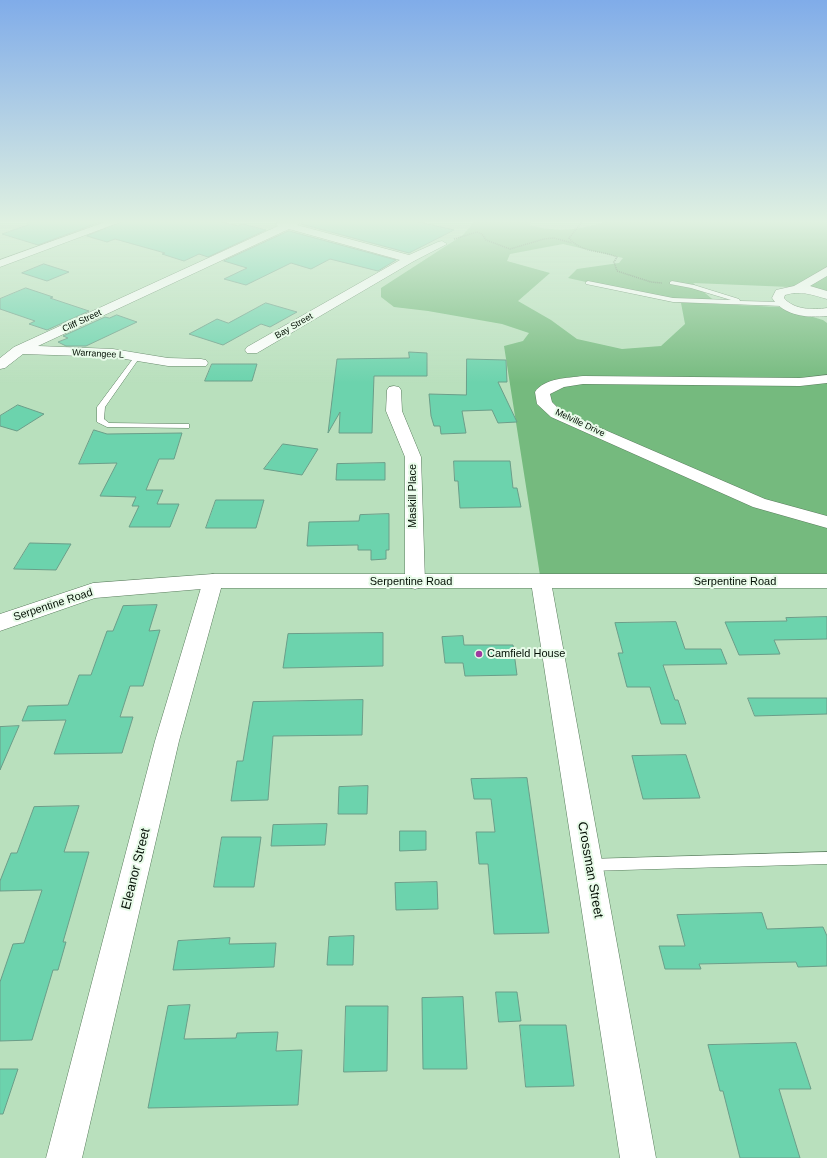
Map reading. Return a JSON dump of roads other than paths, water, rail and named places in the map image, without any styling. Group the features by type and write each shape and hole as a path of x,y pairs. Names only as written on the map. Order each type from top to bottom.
{"street":[{"name":"Cliff Street","path":"0,365 19,350 181,275"},
{"name":"Bay Street","path":"252,350 384,275"},
{"path":"797,289 820,275"},
{"path":"826,313 799,310 783,304 778,295 785,291 797,289 811,290 827,295"},
{"name":"Warrangee L","path":"19,350 113,353 168,362 201,363"},
{"name":"Melville Drive","path":"827,379 800,382 583,380 560,383 542,392 545,404 556,414 759,503 827,522"},
{"name":"Maskill Place","path":"394,390 394,411 414,457 413,532 415,582"},
{"name":"Serpentine Road","path":"0,623 93,591 213,581 827,581"},
{"name":"Eleanor Street","path":"64,1158 167,741 213,581"},
{"name":"Crossman Street","path":"541,582 638,1158"}],"lane":[{"path":"588,283 673,300 783,304"},
{"path":"672,283 707,290 747,303"},
{"path":"137,356 101,407 100,420 107,425 186,426"},
{"path":"589,865 827,858"}],"place":[{"name":"Camfield House","path":"479,654"}]}
